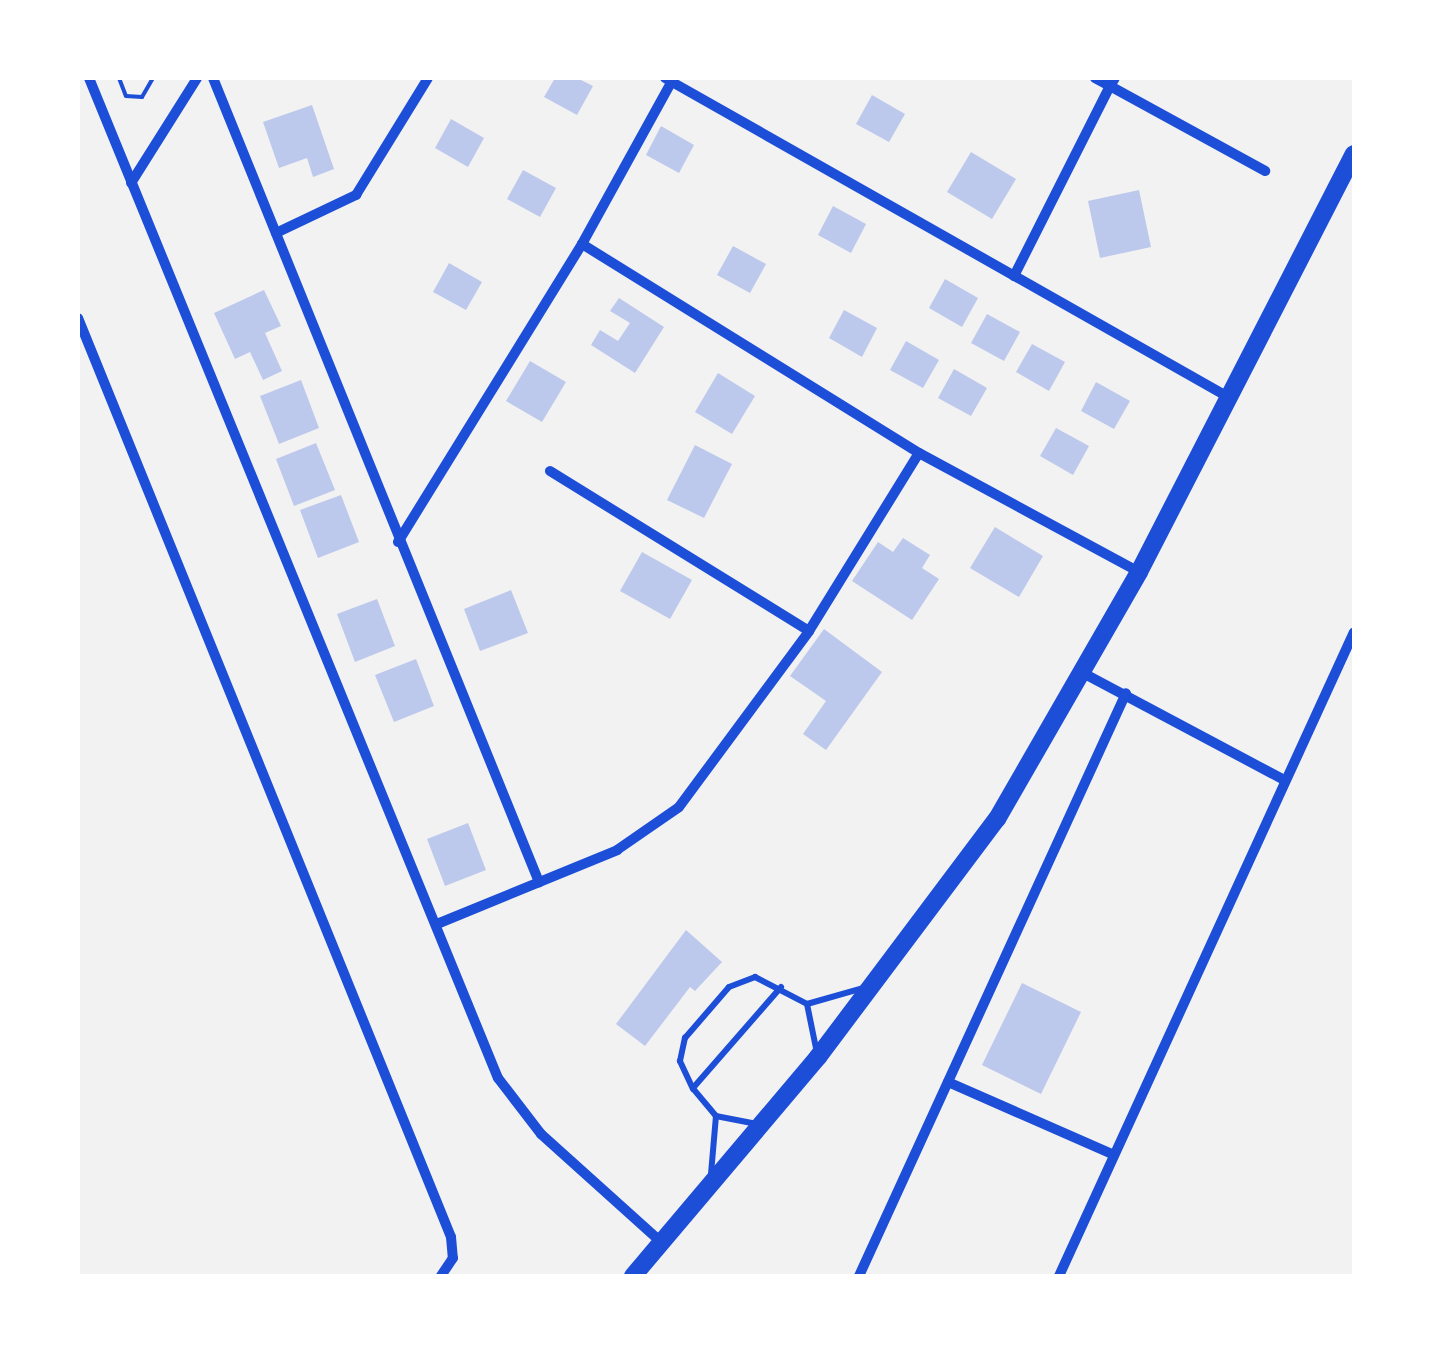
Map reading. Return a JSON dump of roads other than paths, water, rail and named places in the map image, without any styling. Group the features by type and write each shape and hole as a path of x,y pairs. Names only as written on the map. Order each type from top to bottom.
{"main road":[{"path":"633,1276 818,1057 998,819 1139,572 1354,154"}],"street":[{"path":"89,78 498,1078 518,1106 662,1243"},
{"path":"131,182 197,78"},
{"path":"214,78 398,542 539,882"},
{"path":"276,233 356,195 428,78"},
{"path":"1095,78 1112,82 1264,170"},
{"path":"398,542 582,244 670,79 1230,398"},
{"path":"1014,276 1112,82"},
{"path":"582,244 919,453 1139,572"},
{"path":"78,318 451,1238 453,1258 441,1276"},
{"path":"437,924 617,850 678,807 809,631 919,453"},
{"path":"550,471 809,631"},
{"path":"1059,1276 1354,632"},
{"path":"1083,673 1284,780"},
{"path":"859,1276 1126,693"},
{"path":"948,1082 1114,1154"}],"lane":[{"path":"762,1122 716,1116 693,1088 680,1061 685,1038 737,982 755,977 807,1004 818,1057"},
{"path":"807,1004 878,980"},
{"path":"693,1088 780,987"},
{"path":"709,1185 716,1116"}]}
